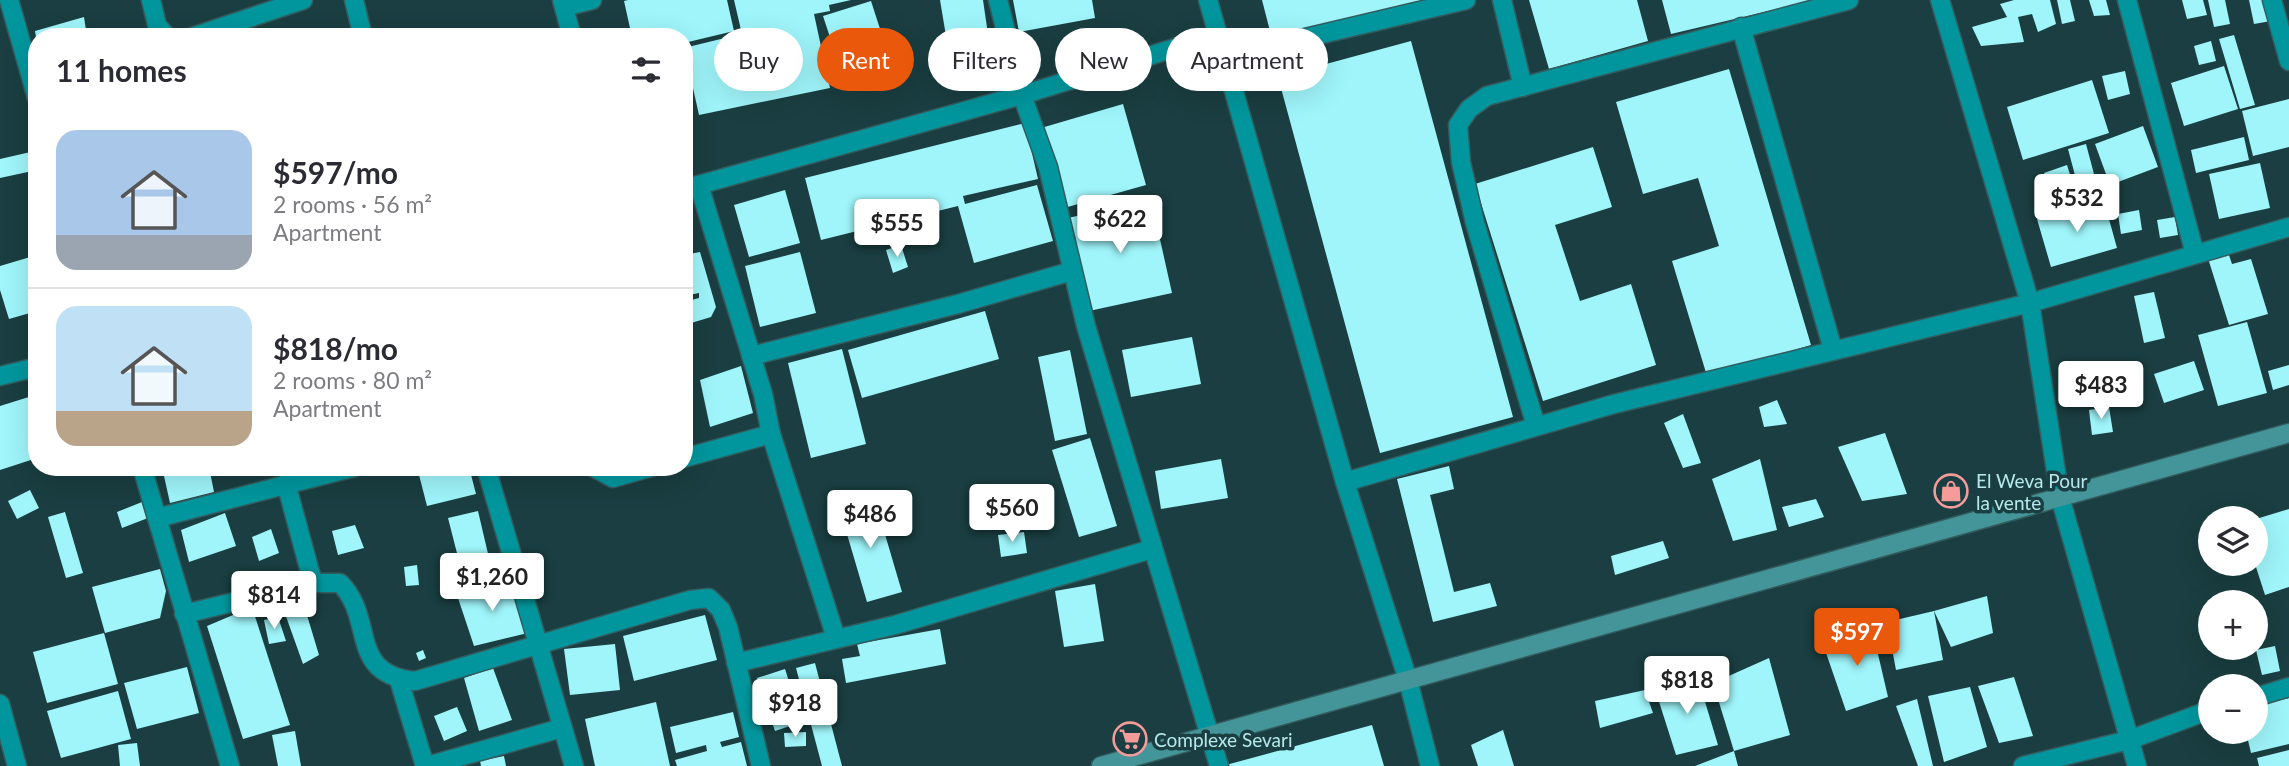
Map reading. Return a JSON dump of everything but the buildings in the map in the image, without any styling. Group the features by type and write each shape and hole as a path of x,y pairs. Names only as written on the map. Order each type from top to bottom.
{"main road":[{"path":"1101,766 2289,433"}],"street":[{"path":"9,0 28,66"},
{"path":"151,0 159,28"},
{"path":"219,28 303,0"},
{"path":"354,0 361,28"},
{"path":"570,28 563,3 592,0"},
{"path":"998,0 1022,95 1048,167 1072,271 1152,549 1219,766"},
{"path":"1208,0 1215,28"},
{"path":"1328,33 1466,0"},
{"path":"1502,0 1523,87"},
{"path":"1536,426 1475,223 1461,162 1458,125 1469,109 1488,96 1849,0"},
{"path":"1940,0 2030,303 2060,497 2137,766"},
{"path":"2127,0 2195,254"},
{"path":"2272,0 2289,61"},
{"path":"1741,27 1833,350"},
{"path":"693,186 1022,95 1166,51"},
{"path":"1235,91 1345,482 1408,680 1430,766"},
{"path":"693,193 751,356 771,434 836,638"},
{"path":"1345,482 1536,426 2030,303 2289,227"},
{"path":"751,356 958,304 1072,271"},
{"path":"0,376 28,370"},
{"path":"693,456 771,434"},
{"path":"145,476 230,766"},
{"path":"157,517 316,476"},
{"path":"488,476 574,766"},
{"path":"286,483 313,583"},
{"path":"736,663 895,625 1152,549"},
{"path":"184,614 313,583 340,583 352,595 369,654 379,670 399,680 415,681 690,600 709,598 721,610 761,766"},
{"path":"399,680 426,766 562,728"},
{"path":"2268,693 2289,687"},
{"path":"0,704 17,766"},
{"path":"2024,766 2129,740 2198,714"}],"place":[{"name":"El Weva Pour la vente","path":"1951,491"},
{"name":"Complexe Sevari","path":"1130,739"}]}
